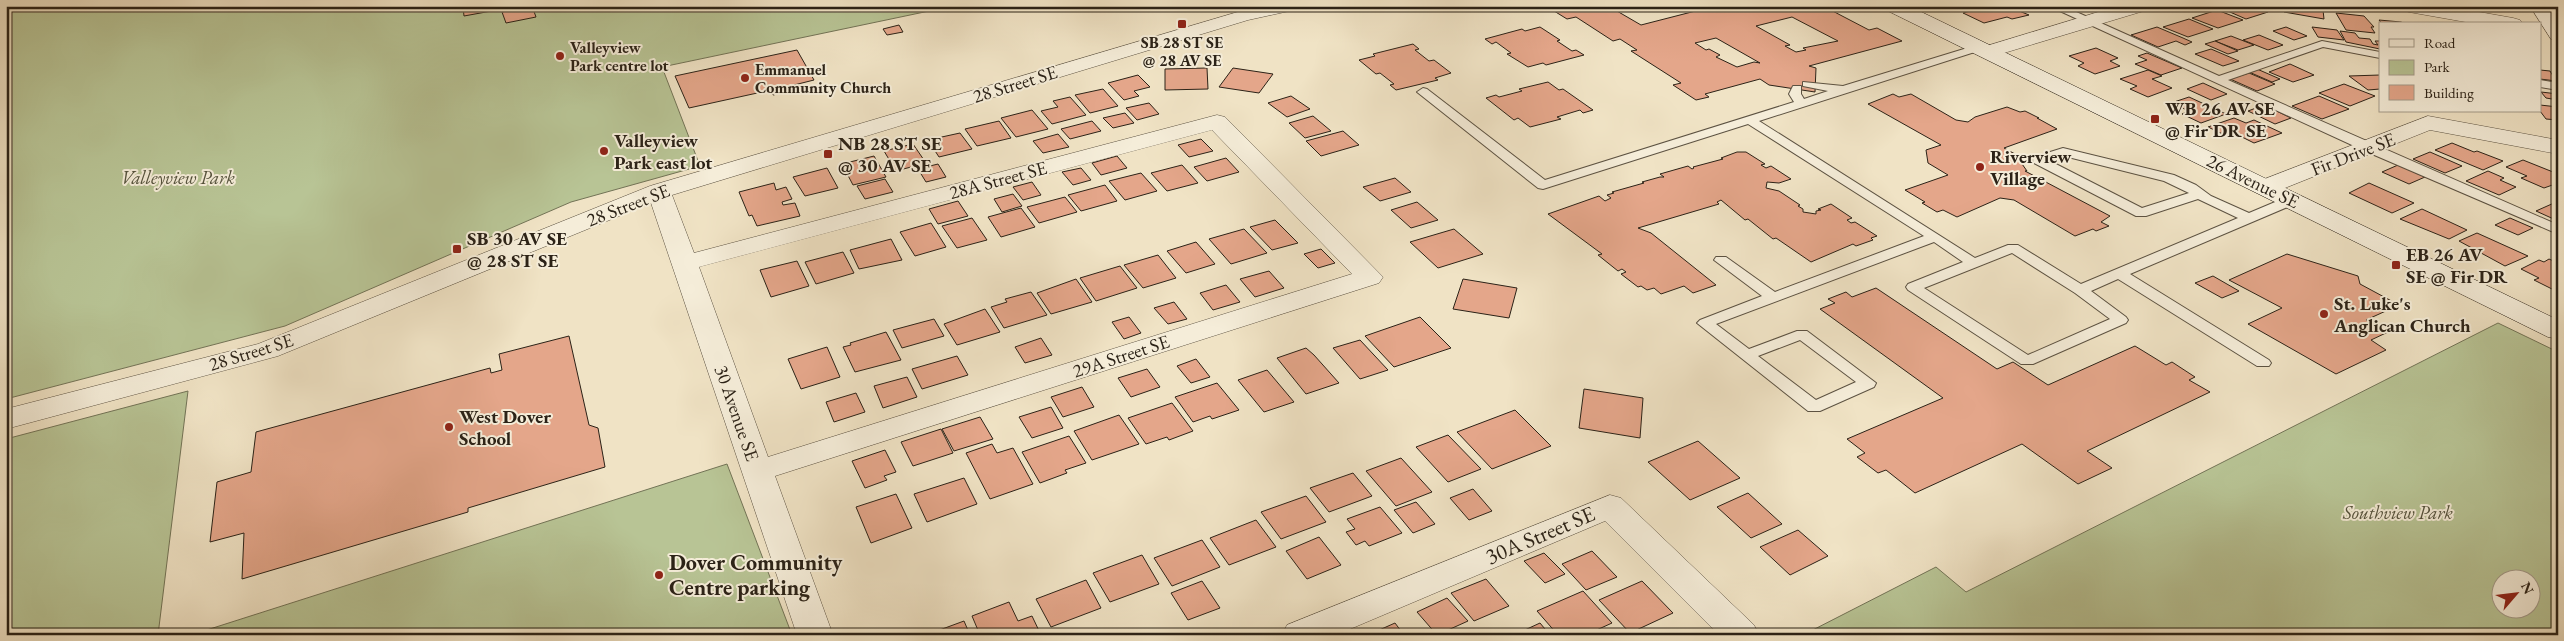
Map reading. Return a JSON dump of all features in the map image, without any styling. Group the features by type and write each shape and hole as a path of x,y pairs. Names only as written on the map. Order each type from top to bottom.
{"street":[{"name":"28 Street SE","path":"6,419 268,350 659,192 1238,11 1287,6"},
{"name":"26 Avenue SE","path":"1893,6 2558,331"},
{"path":"1982,50 2089,22 2140,6"},
{"path":"2409,6 2501,22"},
{"path":"2540,6 2551,31"},
{"name":"28A Street SE","path":"684,262 1217,122 1286,191"},
{"name":"Fir Drive SE","path":"2266,187 2369,148 2428,123 2558,147"},
{"name":"29A Street SE","path":"757,471 1370,277 1286,191"},
{"name":"30 Avenue SE","path":"659,192 815,635"},
{"name":"30A Street SE","path":"1300,635 1610,506 1741,635"}],"lane":[{"path":"2054,6 2369,148 2558,230"},
{"path":"2218,80 2322,44 2379,55"},
{"path":"1423,92 1543,185 1844,90 1982,50"},
{"path":"2542,83 2558,86"},
{"path":"1801,104 1794,94 1802,86 1844,90"},
{"path":"1749,120 1974,263"},
{"path":"2200,194 2141,213 2039,160 2062,152 2169,178 2200,194 2206,199 2250,218"},
{"path":"2080,290 2292,200"},
{"path":"1747,355 1802,334 1868,383 1814,407 1705,323 1934,238"},
{"path":"2013,248 2080,290 2121,320 2028,361 1913,287 1974,263 2013,248"},
{"path":"1722,260 1774,298"},
{"path":"2119,273 2263,363"}],"green space":[{"name":"Valleyview Park","path":"6,6 953,6 662,67 700,166 571,202 285,326 6,399"},
{"name":"Southview Park","path":"2498,323 2558,352 2558,635 1803,635 1936,567 1966,592"},
{"path":"188,391 158,635 6,635 6,439"},
{"path":"727,464 792,635 191,635"}],"building":[{"path":"496,6 497,10 464,16 463,7"},
{"path":"532,6 536,17 506,23 502,12"},
{"path":"1546,6 1615,6 1610,7 1641,25 1715,6 1823,6 1869,30 1877,28 1902,41 1809,66 1816,68 1815,92 1769,85 1760,79 1705,94 1709,97 1696,100 1673,85 1681,83 1631,51 1637,50 1620,39 1613,41 1576,17 1567,19","holes":["1792,17 1838,41 1803,48 1806,50 1796,52 1785,46 1790,45 1756,26","1716,38 1760,63 1754,62 1737,67 1716,57 1720,55 1709,49 1706,50 1695,43"]},
{"path":"1987,6 2007,6 2029,15 2012,19 2007,17 1984,23 1963,13"},
{"path":"2233,6 2264,6 2268,8 2263,10 2268,12 2246,19 2223,9"},
{"path":"2284,6 2323,10 2324,19 2284,12"},
{"path":"2217,10 2243,20 2218,28 2192,18"},
{"path":"2336,13 2364,16 2374,27 2371,27 2375,33 2346,30"},
{"path":"2189,19 2213,29 2188,37 2163,27"},
{"path":"2379,20 2401,22 2380,22"},
{"path":"899,25 903,32 887,35 883,29"},
{"path":"1540,27 1560,40 1557,41 1572,51 1576,50 1584,55 1546,65 1543,63 1528,67 1507,54 1511,53 1496,42 1492,44 1485,39 1522,29 1525,31"},
{"path":"2157,27 2192,42 2185,45 2176,41 2158,47 2131,35"},
{"path":"2286,27 2307,36 2294,40 2273,31"},
{"path":"2312,27 2337,30 2344,40 2318,37"},
{"path":"2340,31 2355,33 2359,38 2370,39 2373,44 2378,45 2375,41 2379,41 2379,49 2346,42"},
{"path":"2259,35 2283,45 2268,50 2243,40"},
{"path":"2231,36 2254,45 2238,50 2215,41"},
{"path":"2215,41 2238,51 2228,54 2205,44"},
{"path":"1413,44 1419,49 1415,50 1429,61 1434,60 1451,73 1435,78 1438,80 1396,90 1390,85 1394,84 1380,73 1376,74 1359,60 1375,56 1373,54"},
{"path":"2096,48 2118,58 2110,61 2120,66 2095,74 2078,66 2084,63 2069,56"},
{"path":"2211,49 2239,61 2223,66 2195,54"},
{"name":"Emmanuel Community Church","path":"797,50 814,80 794,85 797,90 773,95 771,90 689,108 675,76"},
{"path":"2147,53 2182,68 2161,75 2135,64 2147,60 2138,56"},
{"path":"2290,64 2314,75 2293,82 2269,72"},
{"path":"1207,68 1208,89 1165,90 1165,69"},
{"path":"1233,68 1273,74 1259,93 1219,87"},
{"path":"2257,69 2280,79 2272,82 2249,72"},
{"path":"2148,70 2162,76 2152,79 2172,88 2148,97 2130,89 2137,86 2120,79"},
{"path":"2542,70 2550,71 2556,81 2542,79"},
{"path":"2249,73 2275,84 2257,91 2230,79"},
{"path":"1138,75 1150,87 1134,91 1139,96 1124,100 1108,83"},
{"path":"2379,75 2379,89 2368,90 2349,76"},
{"path":"1548,82 1559,90 1563,89 1593,110 1583,113 1580,110 1557,117 1561,119 1530,127 1518,118 1514,120 1486,98 1496,95 1499,97 1522,91 1519,89"},
{"path":"2203,83 2227,94 2211,100 2187,89"},
{"path":"2344,84 2375,96 2350,106 2319,93"},
{"path":"1103,89 1118,106 1090,113 1075,95"},
{"path":"2542,92 2558,94 2558,100 2546,98"},
{"name":"Riverview Village","path":"1893,94 1899,97 1911,94 1956,120 1968,122 1975,117 2007,107 2020,112 2025,111 2057,129 2004,148 2015,154 2027,171 2025,171 2110,216 2101,222 2109,226 2096,231 2093,229 2075,236 2014,200 2000,198 1957,217 1943,210 1937,212 1922,203 1925,202 1905,190 1948,175 1928,163 1926,150 1941,145 1868,104"},
{"path":"1291,96 1310,109 1287,117 1268,103"},
{"path":"2319,96 2349,109 2322,119 2292,106"},
{"path":"1070,97 1086,115 1052,124 1041,111 1058,107 1053,101"},
{"path":"2189,97 2226,114 2201,123 2182,114 2189,111 2171,103"},
{"path":"1149,103 1159,114 1137,120 1126,108"},
{"path":"2264,105 2291,118 2275,124 2248,111"},
{"path":"2542,105 2558,107 2558,120 2546,119 2541,112"},
{"path":"1032,110 1048,129 1016,137 1001,118"},
{"path":"1125,113 1134,123 1113,128 1103,118"},
{"path":"1313,116 1331,131 1305,138 1289,123"},
{"path":"2234,118 2246,123 2254,120 2282,133 2254,143 2236,134 2229,137 2208,127"},
{"path":"999,121 1011,138 977,146 965,129"},
{"path":"1092,121 1101,131 1070,139 1061,129"},
{"path":"1343,131 1359,145 1321,156 1306,141"},
{"path":"960,133 972,149 939,157 928,140"},
{"path":"1058,134 1069,147 1043,153 1033,141"},
{"path":"1201,139 1213,151 1189,157 1178,145"},
{"path":"2452,143 2503,161 2483,170 2435,150"},
{"path":"913,144 926,163 896,171 884,151"},
{"path":"1737,152 1746,152 1765,164 1761,165 1766,168 1771,166 1791,179 1779,183 1767,182 1766,188 1779,191 1800,205 1798,206 1803,209 1803,212 1816,214 1816,211 1821,210 1818,209 1831,204 1852,218 1847,220 1851,223 1855,222 1877,236 1871,238 1873,240 1856,246 1853,244 1811,262 1776,238 1773,239 1748,219 1745,220 1721,200 1717,202 1719,204 1638,228 1651,233 1716,285 1693,293 1684,286 1661,294 1654,288 1647,290 1641,286 1638,287 1621,274 1626,272 1622,269 1618,271 1598,255 1602,254 1548,214 1599,196 1605,201 1611,198 1607,195 1614,193 1612,192 1664,177 1660,174 1688,166 1692,169 1693,167 1723,159 1721,158"},
{"path":"2430,152 2462,166 2445,173 2413,159"},
{"path":"874,156 886,177 853,185 842,164"},
{"path":"1117,156 1127,168 1101,175 1092,163"},
{"path":"1226,158 1239,172 1207,181 1194,167"},
{"path":"2523,160 2558,174 2558,183 2544,188 2521,178 2527,176 2506,167"},
{"path":"938,164 946,177 926,182 918,169"},
{"path":"1182,165 1198,183 1167,191 1151,173"},
{"path":"2398,165 2425,177 2409,184 2382,172"},
{"path":"827,168 838,188 805,196 793,177"},
{"path":"1081,168 1091,180 1073,185 1062,172"},
{"path":"2488,171 2504,178 2500,180 2516,187 2499,195 2466,181"},
{"path":"1141,173 1157,191 1125,200 1109,181"},
{"path":"1395,178 1411,192 1380,201 1363,187"},
{"path":"885,179 893,192 865,199 857,186"},
{"path":"1032,182 1041,195 1023,200 1013,187"},
{"path":"774,183 776,190 786,187 792,199 782,202 783,205 795,203 800,216 757,226 752,215 749,216 739,192"},
{"path":"2369,183 2414,203 2392,213 2349,193"},
{"path":"1105,185 1117,201 1081,211 1068,195"},
{"path":"1013,194 1022,206 1002,212 994,199"},
{"path":"1065,197 1077,212 1039,223 1027,207"},
{"path":"958,201 968,216 938,224 929,209"},
{"path":"1417,202 1438,220 1411,228 1391,210"},
{"path":"2554,203 2558,205 2558,221 2536,211"},
{"path":"1021,208 1035,227 1001,237 988,217"},
{"path":"2422,209 2467,230 2449,239 2400,219"},
{"path":"972,218 987,240 957,248 942,226"},
{"path":"2510,218 2533,228 2518,235 2495,225"},
{"path":"1275,220 1298,243 1272,250 1250,227"},
{"path":"931,223 946,247 915,256 900,232"},
{"path":"1244,229 1267,253 1231,264 1209,239"},
{"path":"1454,229 1483,254 1438,268 1410,242"},
{"path":"2477,233 2528,256 2505,266 2459,241"},
{"path":"891,239 902,260 859,269 850,250"},
{"path":"1196,242 1215,264 1186,273 1167,251"},
{"path":"1321,249 1335,263 1318,268 1304,254"},
{"path":"843,252 854,273 816,284 805,262"},
{"name":"St. Luke's Anglican Church","path":"2287,254 2358,276 2360,284 2399,305 2366,320 2388,332 2371,340 2386,350 2336,374 2248,324 2282,308 2229,280"},
{"path":"1158,255 1176,278 1143,288 1124,265"},
{"path":"2549,259 2558,263 2558,292 2534,280 2539,278 2521,269 2539,260 2544,262"},
{"path":"797,261 809,286 771,297 760,270"},
{"path":"1120,266 1137,288 1096,301 1080,278"},
{"path":"1269,271 1284,288 1255,297 1240,279"},
{"path":"2213,276 2239,291 2222,298 2195,283"},
{"path":"1076,279 1092,302 1051,314 1037,293"},
{"path":"1463,279 1517,288 1509,318 1453,309"},
{"path":"1226,285 1240,302 1213,310 1200,293"},
{"path":"1876,288 1997,369 2013,362 2048,385 2135,346 2166,365 2172,362 2195,377 2189,380 2210,392 2087,451 2112,468 2078,484 2022,444 1915,493 1886,470 1878,473 1857,457 1865,453 1847,439 1943,398 1820,309 1835,303 1828,299 1846,292 1852,297"},
{"path":"1031,292 1047,315 1004,328 991,307 1007,302 1005,299"},
{"path":"1174,302 1187,319 1168,324 1154,308"},
{"path":"985,309 1000,332 957,345 944,324"},
{"path":"1129,317 1141,333 1124,339 1112,322"},
{"path":"1420,317 1451,348 1394,367 1365,336"},
{"path":"934,319 944,336 902,348 893,330"},
{"path":"886,332 901,360 855,372 843,347"},
{"path":"569,336 589,425 598,428 605,467 468,508 468,512 242,579 244,533 210,542 217,482 251,472 256,432 490,368 491,373 502,370 499,354"},
{"path":"1041,338 1052,355 1025,363 1015,347"},
{"path":"1360,340 1388,370 1360,379 1333,348"},
{"path":"827,347 840,377 801,389 788,359"},
{"path":"1306,348 1339,383 1306,394 1277,358"},
{"path":"957,356 968,375 922,389 912,369"},
{"path":"1196,359 1210,377 1191,383 1177,366"},
{"path":"1147,369 1160,387 1131,397 1118,378"},
{"path":"1267,370 1294,402 1264,412 1238,380"},
{"path":"907,377 917,397 883,408 874,386"},
{"path":"1217,383 1239,410 1212,419 1210,416 1193,422 1175,397"},
{"path":"1082,387 1094,407 1063,417 1051,397"},
{"path":"1584,389 1643,398 1640,438 1579,428"},
{"path":"856,393 865,412 834,422 826,402"},
{"path":"1172,403 1193,431 1169,440 1167,437 1146,444 1128,418"},
{"path":"1051,407 1063,428 1032,438 1019,417"},
{"path":"1515,410 1551,446 1492,469 1457,432"},
{"path":"1119,415 1139,444 1092,460 1074,431"},
{"path":"980,417 993,439 954,451 942,429"},
{"path":"941,429 953,453 913,466 901,442"},
{"path":"1448,435 1481,469 1448,482 1416,447"},
{"path":"1069,436 1086,463 1065,470 1067,473 1040,483 1022,452"},
{"path":"1698,441 1740,478 1690,500 1648,462"},
{"path":"992,444 997,453 1013,448 1033,484 990,499 966,453"},
{"path":"885,450 896,472 884,476 887,480 865,488 852,461"},
{"path":"1401,458 1432,492 1396,506 1366,471"},
{"path":"1353,473 1372,496 1329,512 1310,488"},
{"path":"964,478 977,504 927,522 914,494"},
{"path":"1473,489 1492,511 1469,520 1450,498"},
{"path":"1748,493 1782,524 1751,538 1717,507"},
{"path":"896,494 912,528 871,543 856,507"},
{"path":"1306,496 1326,522 1281,539 1261,512"},
{"path":"1416,502 1435,524 1413,533 1394,510"},
{"path":"1380,507 1402,533 1369,546 1365,541 1356,545 1346,532 1355,529 1347,519"},
{"path":"1256,520 1276,547 1229,565 1210,538"},
{"path":"1798,530 1828,556 1790,575 1760,547"},
{"path":"1319,537 1341,565 1307,579 1286,551"},
{"path":"1202,540 1220,567 1172,586 1154,558"},
{"path":"1592,551 1617,577 1586,590 1562,564"},
{"path":"1544,553 1565,574 1545,583 1524,561"},
{"path":"1142,555 1159,584 1110,602 1093,573"},
{"path":"1486,579 1509,606 1474,621 1451,593"},
{"path":"1086,580 1101,608 1051,627 1036,599"},
{"path":"1202,581 1220,608 1188,620 1171,593"},
{"path":"1642,581 1673,613 1630,633 1599,600"},
{"path":"1583,591 1612,623 1590,633 1591,635 1558,635 1537,611"},
{"path":"1447,598 1468,621 1437,635 1417,612"},
{"path":"1009,602 1018,621 1032,616 1041,635 980,635 972,616"},
{"path":"964,621 970,635 926,635"},
{"path":"1395,623 1404,635 1368,635"},
{"path":"1540,623 1550,635 1514,635"}],"place":[{"name":"SB 28 ST SE @ 28 AV SE","path":"1182,24"},
{"name":"Valleyview Park centre lot","path":"560,56"},
{"name":"Emmanuel Community Church","path":"745,78"},
{"name":"WB 26 AV SE @ Fir DR SE","path":"2155,119"},
{"name":"Valleyview Park east lot","path":"604,151"},
{"name":"NB 28 ST SE @ 30 AV SE","path":"828,154"},
{"name":"Riverview Village","path":"1980,167"},
{"name":"SB 30 AV SE @ 28 ST SE","path":"457,249"},
{"name":"EB 26 AV SE @ Fir DR","path":"2396,265"},
{"name":"St. Luke's Anglican Church","path":"2324,314"},
{"name":"West Dover School","path":"449,427"},
{"name":"Dover Community Centre parking","path":"659,575"}]}
